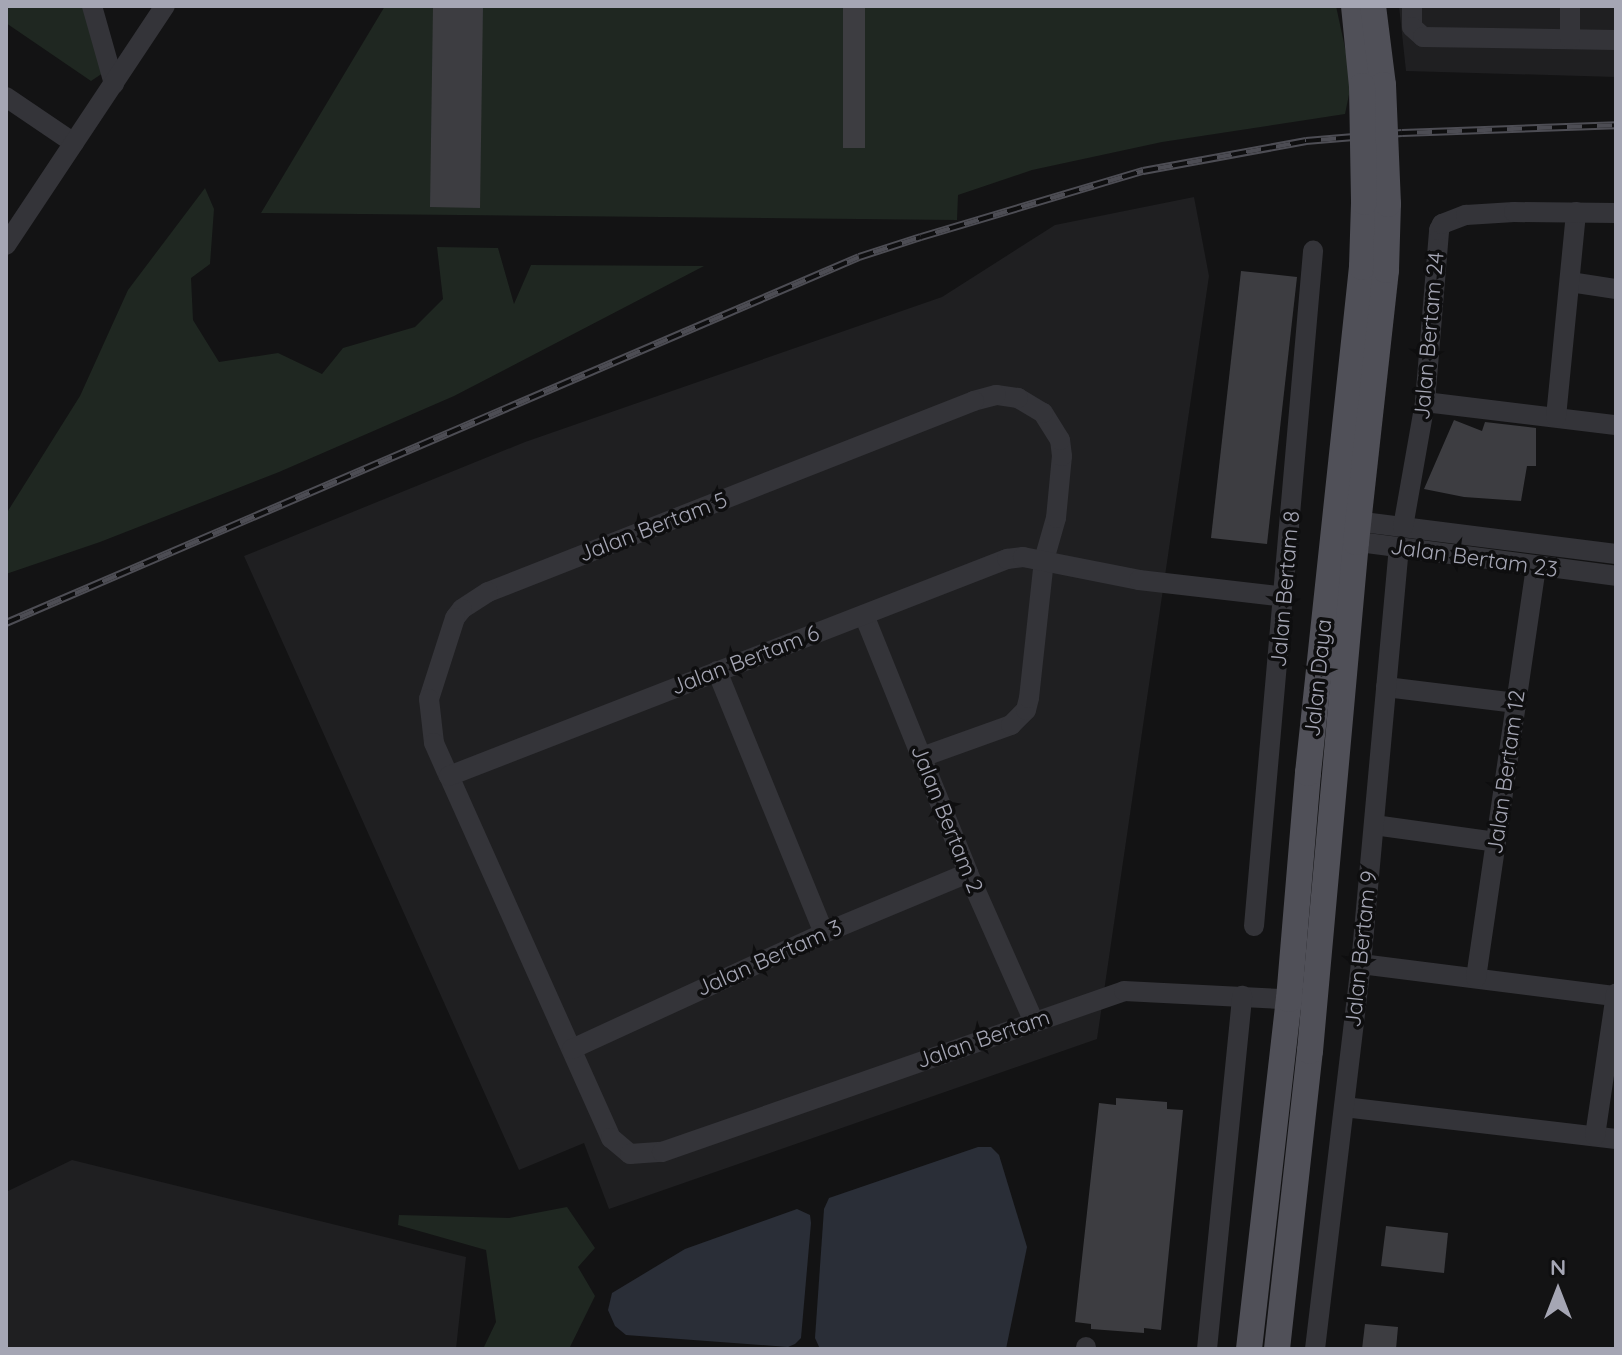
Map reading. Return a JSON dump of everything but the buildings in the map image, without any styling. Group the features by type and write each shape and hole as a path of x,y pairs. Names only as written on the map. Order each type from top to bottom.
{"main road":[{"name":"Jalan Daya","path":"1354,6 1373,85"},
{"name":"Jalan Daya","path":"1277,1349 1302,1000 1345,530 1386,270 1376,203 1373,6"},
{"name":"Jalan Daya","path":"1249,1349 1302,1000"}],"street":[{"path":"92,6 114,84"},
{"path":"6,245 165,6"},
{"path":"1412,6 1412,27 1423,37 1616,40"},
{"path":"1570,6 1570,39"},
{"path":"6,97 74,143"},
{"path":"1556,417 1576,212"},
{"name":"Jalan Bertam 24","path":"1403,527 1425,402 1439,230 1442,224 1477,214 1616,213"},
{"name":"Jalan Bertam 8","path":"1254,926 1313,251"},
{"path":"1570,282 1616,289"},
{"name":"Jalan Bertam 5","path":"662,1152 630,1154 619,1147 434,743 429,699 455,618 473,600 974,401 996,395 1018,398 1043,413 1060,440 1061,489 1044,560 1026,710 1011,725 922,757"},
{"path":"1425,402 1616,425"},
{"name":"Jalan Bertam 23","path":"1345,530 1403,527 1616,554"},
{"name":"Jalan Bertam 23","path":"1345,530 1399,548 1616,576"},
{"name":"Jalan Bertam 9","path":"1315,1349 1361,964 1399,548"},
{"name":"Jalan Bertam 6","path":"449,776 988,564 1023,557 1139,580 1285,597"},
{"name":"Jalan Bertam 12","path":"1476,978 1536,566"},
{"name":"Jalan Bertam 2","path":"864,615 968,873 1034,1022"},
{"path":"717,671 824,933"},
{"path":"1386,687 1516,703"},
{"path":"1374,825 1496,842"},
{"name":"Jalan Bertam 3","path":"572,1049 824,933 968,873"},
{"path":"1361,964 1616,995 1595,1136"},
{"name":"Jalan Bertam","path":"662,1152 1131,990 1302,1000"},
{"path":"1207,1349 1242,996"},
{"path":"1344,1107 1616,1139"}],"shaded area":[{"path":"6,6 85,6 103,73 91,81 6,23"},
{"path":"385,6 1336,6 1352,80 1345,114 1162,142 1032,170 958,195 957,220 261,213"},
{"path":"1399,6 1616,6 1616,77 1406,71"},
{"path":"205,188 214,209 210,264 191,278 193,320 219,362 278,353 322,374 343,348 415,327 443,299 437,247 498,248 514,304 531,265 704,266 454,396 279,472 100,542 6,574 6,514 80,396 128,290"},
{"path":"1194,197 1209,276 1097,1039 609,1209 584,1143 519,1170 244,556 525,442 942,297 1055,225"},
{"path":"978,1147 991,1147 999,1155 1027,1247 1006,1349 820,1349 815,1338 824,1209 829,1198"},
{"path":"72,1160 466,1257 456,1349 6,1349 6,1192"},
{"path":"567,1207 595,1248 578,1267 595,1296 569,1349 483,1349 496,1322 486,1250 398,1225 399,1215 509,1218"},
{"path":"797,1209 810,1215 811,1223 801,1338 795,1344 788,1347 626,1335 615,1326 608,1310 612,1293 685,1249"}],"railway":[{"path":"6,623 859,257 921,237 1143,171 1306,141 1402,133 1616,125"}]}
